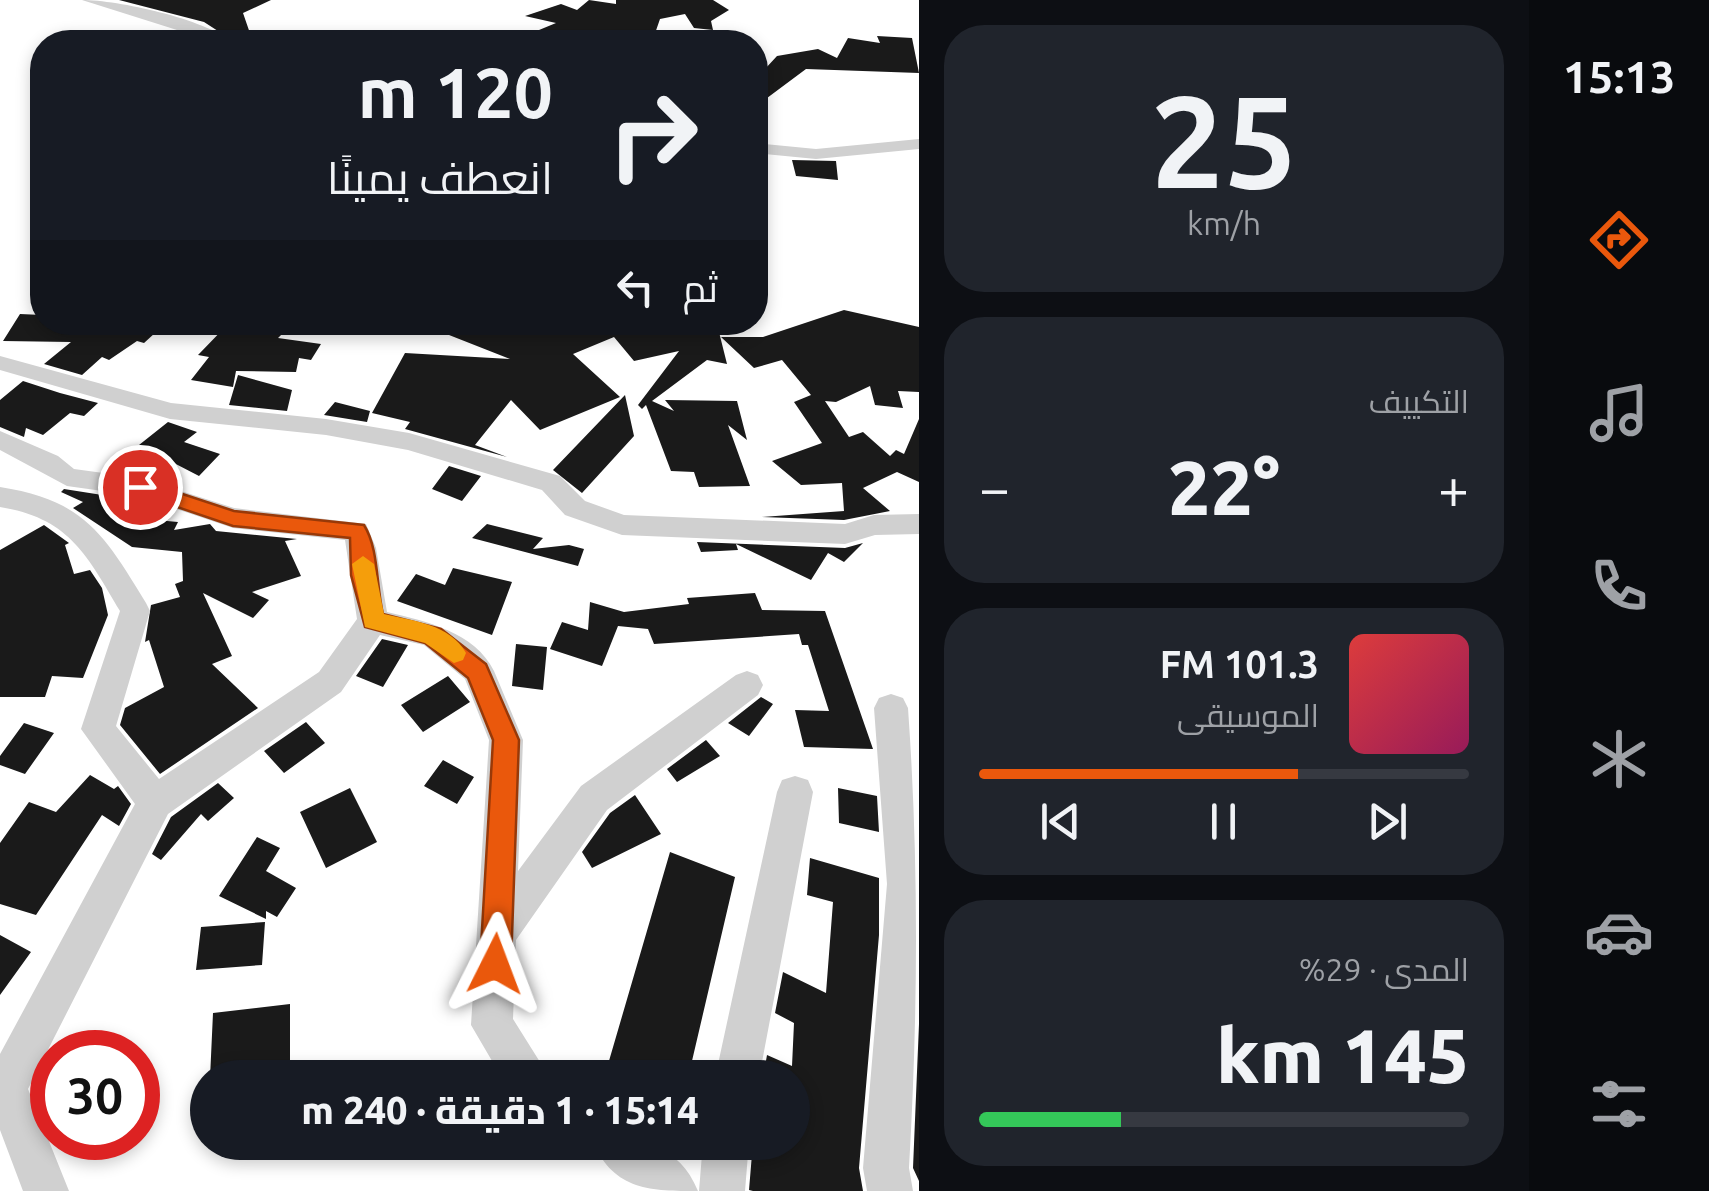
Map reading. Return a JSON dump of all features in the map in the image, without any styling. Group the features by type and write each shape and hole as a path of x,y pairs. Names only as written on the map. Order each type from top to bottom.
{"street":[{"path":"88,0 143,18 207,30"},
{"path":"768,149 816,154 919,144"},
{"path":"0,363 170,411 326,427 409,442 551,482 576,508 622,525 845,534 874,525 919,524"},
{"path":"0,440 49,462 68,477 140,487 233,518 356,531 364,544 362,575 374,621"},
{"path":"0,498 24,500 84,528 134,610 98,729 155,802"},
{"path":"46,1191 6,1087 155,802 330,682 374,621"},
{"path":"374,621 432,635 478,671 506,740 492,1024 516,1060"},
{"path":"497,933 594,798 747,686"},
{"path":"890,1191 886,1168 906,884 891,708"},
{"path":"741,1060 795,792"},
{"path":"637,1160 675,1191"},
{"path":"722,1191 725,1160"}],"building":[{"path":"119,0 271,0 243,13 249,30 216,30 204,22"},
{"path":"589,0 616,4 616,0 713,0 729,10 711,21 713,30 694,28 685,14 660,19 656,30 539,30 556,23 525,16 561,4 577,10"},
{"path":"877,36 912,38 919,73 806,69 768,97 768,66 777,56 818,49 837,58 848,38 880,43"},
{"path":"792,160 836,161 838,180 796,176"},
{"path":"844,310 919,327 919,392 898,391 903,408 875,405 870,386 836,402 825,401 849,437 863,432 890,456 896,450 904,454 919,419 919,482 897,472 863,488 890,511 844,520 762,517 844,511 842,483 801,485 772,461 822,443 794,402 811,395 782,360 754,368 721,337 763,337"},
{"path":"20,314 30,314 30,335 153,335 109,360 102,357 82,375 44,364 71,342 3,341"},
{"path":"217,335 281,335 278,338 321,344 311,360 299,358 296,372 236,371 233,387 191,380 209,357 198,355"},
{"path":"449,335 720,335 727,364 707,360 652,401 674,411 665,400 737,401 747,440 728,425 750,486 699,487 694,472 671,471 646,405 642,409 638,405 679,351 634,361 614,337 573,354 620,397 540,430 511,400 475,445 507,457 405,429 410,422 372,413 405,353 510,359"},
{"path":"238,375 292,390 287,411 229,405"},
{"path":"23,381 98,403 84,416 70,413 43,435 26,428 24,437 0,427 0,400"},
{"path":"625,395 634,436 582,493 553,470"},
{"path":"335,402 370,411 367,422 324,415"},
{"path":"168,422 197,432 184,442 220,454 199,476 139,445"},
{"path":"449,466 481,476 462,501 432,489"},
{"path":"64,489 115,497 145,519 178,522 174,530 210,524 216,531 297,539 285,541 301,576 252,592 269,600 253,618 203,593 232,656 212,664 258,708 160,774 120,725 125,708 164,687 149,640 145,642 151,605 180,597 175,584 183,581 182,552 132,547 73,508 83,502 61,492"},
{"path":"487,524 543,538 533,549 569,545 584,549 578,566 472,538"},
{"path":"44,525 69,543 65,545 74,574 90,570 102,588 108,615 83,678 52,676 45,697 0,697 0,550"},
{"path":"697,542 845,548 863,543 844,562 828,553 811,580 736,544 738,550 701,552"},
{"path":"453,568 512,582 492,635 397,601 416,574 445,585"},
{"path":"755,593 762,610 825,611 873,749 804,747 795,710 829,711 808,645 802,645 799,634 654,644 648,629 618,626 602,666 550,649 562,622 588,630 590,602 624,612 689,604 687,598"},
{"path":"382,639 408,645 383,687 356,676"},
{"path":"516,644 547,647 543,690 512,686"},
{"path":"448,676 470,702 423,732 401,705"},
{"path":"761,697 773,704 749,736 728,723"},
{"path":"306,722 325,743 284,773 264,751"},
{"path":"24,723 54,733 25,774 0,765 0,756"},
{"path":"706,740 720,756 677,782 667,769"},
{"path":"443,760 474,777 457,804 424,786"},
{"path":"90,775 114,789 118,786 131,804 119,826 102,815 36,915 0,904 0,843 29,802 56,812"},
{"path":"218,783 234,798 208,821 201,814 161,860 152,854 171,817"},
{"path":"350,788 377,842 326,868 300,812"},
{"path":"838,788 877,796 879,832 839,823"},
{"path":"635,795 661,834 592,868 582,852 610,813"},
{"path":"257,837 280,848 266,871 296,888 277,917 266,911 266,919 219,896"},
{"path":"670,852 735,877 692,1060 609,1060"},
{"path":"810,858 879,878 879,935 859,1168 863,1191 749,1190 752,1160 810,1160 810,1060 792,1060 794,1023 775,1013 783,972 826,993 833,902 807,895"},
{"path":"265,922 262,965 196,970 201,927"},
{"path":"0,935 31,952 0,995"},
{"path":"290,1004 290,1060 211,1060 213,1013"},
{"path":"919,1024 919,1181 913,1168"}],"slow traffic":[{"path":"363,564 362,575 374,621 432,635 454,653"}],"route":[{"path":"140,487 233,518 338,526 356,531 364,544 362,575 374,621 432,635 478,671 506,740 495,964"}]}
